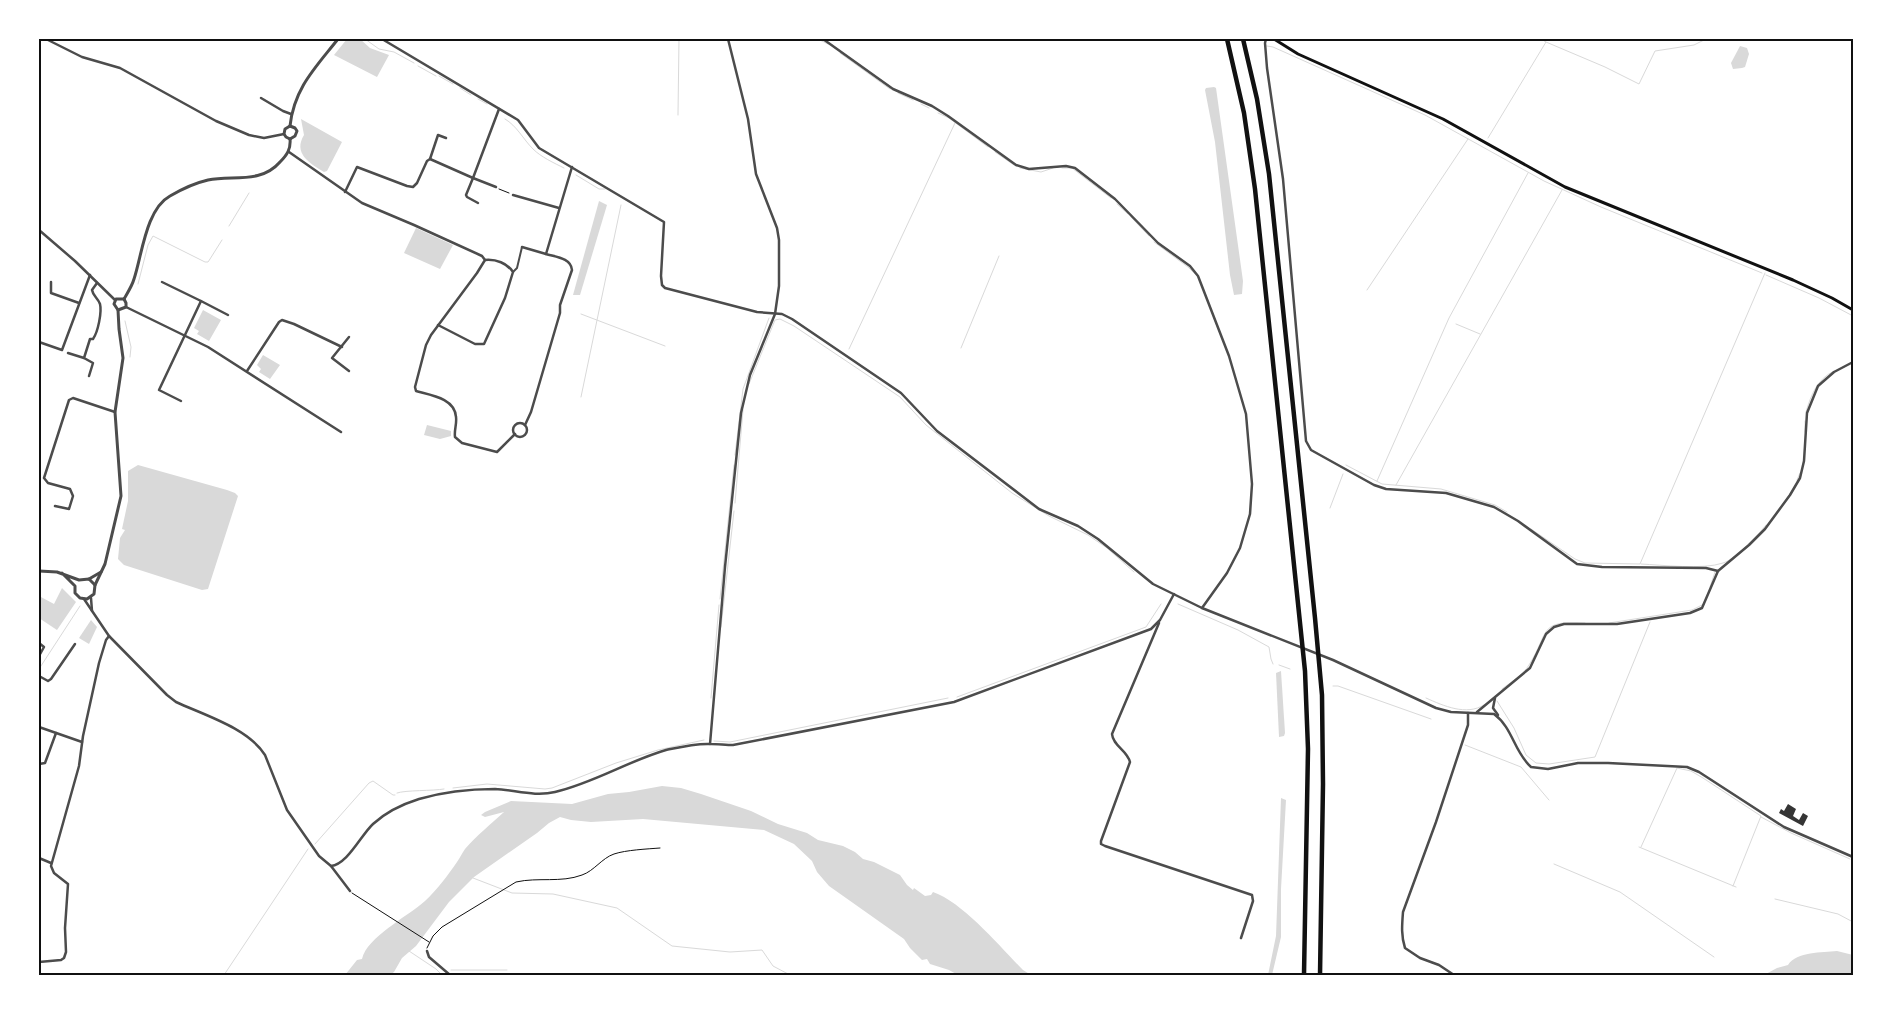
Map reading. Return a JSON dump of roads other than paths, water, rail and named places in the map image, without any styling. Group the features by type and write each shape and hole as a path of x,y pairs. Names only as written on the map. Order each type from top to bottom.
{"highway":[{"path":"1227,39 1244,113 1256,189 1303,644 1308,749 1304,975"},
{"path":"1243,39 1257,99 1269,174 1316,625 1324,739 1320,975"}],"main road":[{"path":"1274,39 1298,54 1443,118 1566,186 1799,282 1853,310"}],"street":[{"path":"46,39 82,57 120,68 211,118 258,138 270,138 284,134"},
{"path":"290,126 295,102 308,76 338,39"},
{"path":"382,39 518,120 539,148 664,222 661,276 662,285 665,288 757,312 782,314 792,320 901,394 937,431 1039,509 1078,526 1091,534 1153,584 1202,608 1334,660 1436,708 1451,712 1488,713 1500,718"},
{"path":"710,743 725,567 741,413 750,375 775,314 779,286 779,240 777,228 756,174 748,119 728,39"},
{"path":"823,39 893,89 932,106 948,116 1016,165 1030,169 1066,166 1075,168 1115,199 1158,243 1190,266 1198,276 1229,356 1246,414 1252,484 1250,514 1240,548 1227,573 1202,608"},
{"path":"1266,39 1264,43 1282,179 1306,441 1311,450 1374,485 1386,489 1446,493 1494,507 1577,564 1602,567 1706,568 1718,571"},
{"path":"261,98 291,114"},
{"path":"478,203 466,195 499,109"},
{"path":"284,134 285,128 290,126"},
{"path":"290,126 295,128 297,133 294,138 290,139"},
{"path":"284,134 290,139"},
{"path":"345,192 357,167 413,187 418,183 427,161 430,159 438,135 446,138"},
{"path":"126,307 124,299 135,278 142,248 154,214 164,200 186,188 208,180 255,177 274,169 289,152 290,139"},
{"path":"289,152 345,192 374,209 447,239 482,256 485,260 494,260 503,264 513,274"},
{"path":"430,159 496,187"},
{"path":"546,254 572,167"},
{"path":"512,194 559,208"},
{"path":"39,230 115,300"},
{"path":"438,325 475,344 484,344 517,268 522,247 567,260 572,265 531,412 525,425 527,432 524,436 519,437 515,434 513,428 515,425 519,423 525,425"},
{"path":"485,260 477,274 438,325 426,345 414,387 416,391 439,398 453,406 456,418 455,437 462,443 497,452 515,434"},
{"path":"39,342 62,350 90,275"},
{"path":"51,282 50,293 79,303"},
{"path":"162,282 228,315"},
{"path":"84,358 90,339 96,334 98,325 100,304 92,290 97,283"},
{"path":"115,300 124,299"},
{"path":"92,612 91,598 107,558 121,496 115,412 123,358 118,310 114,306 115,300"},
{"path":"181,401 160,390 202,301"},
{"path":"118,310 126,307 185,334 247,371 341,432"},
{"path":"247,371 282,320 342,347"},
{"path":"349,337 332,358 349,371"},
{"path":"68,353 93,363 89,376"},
{"path":"1476,713 1530,668 1546,634 1554,627 1564,624 1617,624 1698,611 1705,605 1718,571 1765,529 1790,495 1802,470 1808,413 1818,386 1834,372 1853,362"},
{"path":"55,506 69,509 73,496 70,489 48,483 44,478 69,400 73,398 115,412"},
{"path":"39,571 62,573 79,580 90,579 102,572"},
{"path":"62,573 75,586 77,596 84,599 91,598"},
{"path":"90,579 95,585"},
{"path":"75,586 79,580"},
{"path":"1174,594 1160,620 1112,734 1115,742 1129,757 1130,762 1101,840 1105,846 1252,895 1253,901 1241,938"},
{"path":"84,599 109,636 167,695 176,702 245,734 260,746 286,810 319,856 331,866 350,891"},
{"path":"331,866 338,865 382,816 420,799 448,793 495,789 535,794 556,792 665,751 710,743 733,745 954,702 1151,629 1160,620"},
{"path":"39,962 56,961 64,958 66,952 65,928 68,884 52,871 52,863 78,766 99,663 109,636"},
{"path":"39,643 44,647 39,656"},
{"path":"39,676 48,681 52,679 75,644"},
{"path":"1488,713 1495,697"},
{"path":"1488,704 1486,710 1488,713"},
{"path":"1493,705 1494,711 1508,727 1520,754 1531,767 1548,769 1578,764 1608,763 1687,766 1784,827 1853,857"},
{"path":"1454,975 1439,965 1420,958 1405,948 1402,922 1403,912 1468,725 1468,713"},
{"path":"39,727 82,742"},
{"path":"39,764 45,764 48,759 56,733"},
{"path":"39,858 52,863"},
{"path":"39,912 39,917"},
{"path":"427,952 428,957 450,975"}],"waterway":[{"path":"365,39 379,49 394,52 414,63"},
{"path":"678,115 679,39"},
{"path":"818,39 828,44"},
{"path":"1488,138 1546,42 1541,39"},
{"path":"1546,42 1639,84 1655,51 1694,45 1706,39"},
{"path":"1267,46 1425,115 1544,181 1601,207 1762,273"},
{"path":"840,53 890,89"},
{"path":"418,66 436,76"},
{"path":"439,76 453,84"},
{"path":"460,88 471,95"},
{"path":"898,93 913,100"},
{"path":"478,99 487,104"},
{"path":"921,104 929,108"},
{"path":"938,113 949,118 988,147"},
{"path":"505,119 513,125 536,152 564,168"},
{"path":"849,349 955,123"},
{"path":"1367,290 1468,139"},
{"path":"995,152 1014,165"},
{"path":"1020,168 1041,172 1053,168"},
{"path":"1062,168 1072,168 1111,198"},
{"path":"1377,481 1449,318 1528,173"},
{"path":"576,175 599,189 605,189"},
{"path":"1396,485 1562,190"},
{"path":"229,226 249,193"},
{"path":"1117,204 1128,214"},
{"path":"581,397 621,205"},
{"path":"1131,217 1149,236"},
{"path":"138,284 148,245 153,236 205,262 208,262 222,240"},
{"path":"1154,242 1195,274"},
{"path":"961,348 999,256"},
{"path":"1531,529 1575,559 1585,563 1640,564 1765,273"},
{"path":"1766,275 1819,298 1853,316"},
{"path":"581,314 665,346"},
{"path":"735,455 743,389 769,318"},
{"path":"749,384 775,320 780,319 794,326 900,397 926,425 1012,493 1049,516 1088,535 1107,548 1134,572"},
{"path":"125,321 131,347 130,357"},
{"path":"1456,324 1480,334"},
{"path":"1806,412 1819,383 1834,371"},
{"path":"735,503 743,410"},
{"path":"1805,421 1805,432"},
{"path":"720,599 734,465"},
{"path":"1346,465 1382,484 1441,489 1495,505 1507,512"},
{"path":"1797,480 1800,473"},
{"path":"1330,508 1343,474"},
{"path":"721,627 734,511"},
{"path":"1641,564 1694,567 1723,563 1740,552 1766,525"},
{"path":"1710,587 1715,572"},
{"path":"957,697 1146,627 1161,604"},
{"path":"1178,604 1238,630 1269,647 1273,664"},
{"path":"711,698 719,605"},
{"path":"1609,623 1692,610 1702,605"},
{"path":"39,669 80,606"},
{"path":"1497,701 1514,728 1526,755 1536,763 1549,764 1595,757 1650,622"},
{"path":"1502,689 1526,669 1543,636 1552,626 1585,623"},
{"path":"1279,665 1290,669"},
{"path":"1333,686 1338,686 1431,719"},
{"path":"714,741 730,742 948,698"},
{"path":"1426,698 1448,707 1462,710 1470,710 1484,705"},
{"path":"453,788 487,784 552,788 616,763 658,750 704,740"},
{"path":"1465,745 1521,767 1549,800"},
{"path":"1641,847 1677,768 1691,771 1761,816 1733,886"},
{"path":"315,844 369,783 373,781 395,795"},
{"path":"397,793 444,789"},
{"path":"1761,817 1791,833 1850,859"},
{"path":"1639,847 1736,887"},
{"path":"224,975 308,849"},
{"path":"1554,864 1620,892 1714,957"},
{"path":"473,878 512,893 553,894 617,908 672,946 730,952 762,950 773,966 790,975"},
{"path":"1775,899 1838,914 1853,922"},
{"path":"409,951 442,975"},
{"path":"451,970 507,970"}]}
